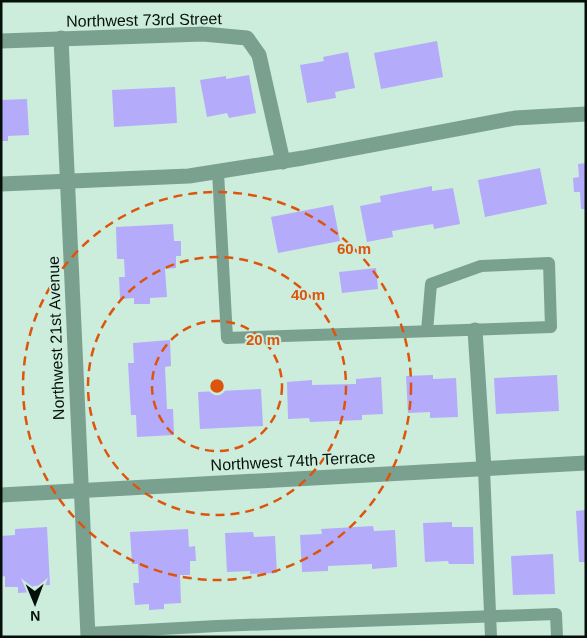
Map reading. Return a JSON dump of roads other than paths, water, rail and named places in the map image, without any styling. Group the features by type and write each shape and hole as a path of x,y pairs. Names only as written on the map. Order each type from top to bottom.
{"street":[{"name":"Northwest 73rd Street","path":"6,41 204,34 247,38 259,55 283,162"},
{"name":"Northwest 21st Avenue","path":"61,38 85,636"},
{"path":"1,184 190,176 283,162 514,118 586,114"},
{"path":"475,330 484,469"},
{"name":"Northwest 74th Terrace","path":"1,495 586,464"}],"lane":[{"path":"218,172 227,338 552,327 549,263 481,266 431,284 427,331"},
{"path":"484,469 492,637"},
{"path":"85,636 556,614 557,637"}]}
